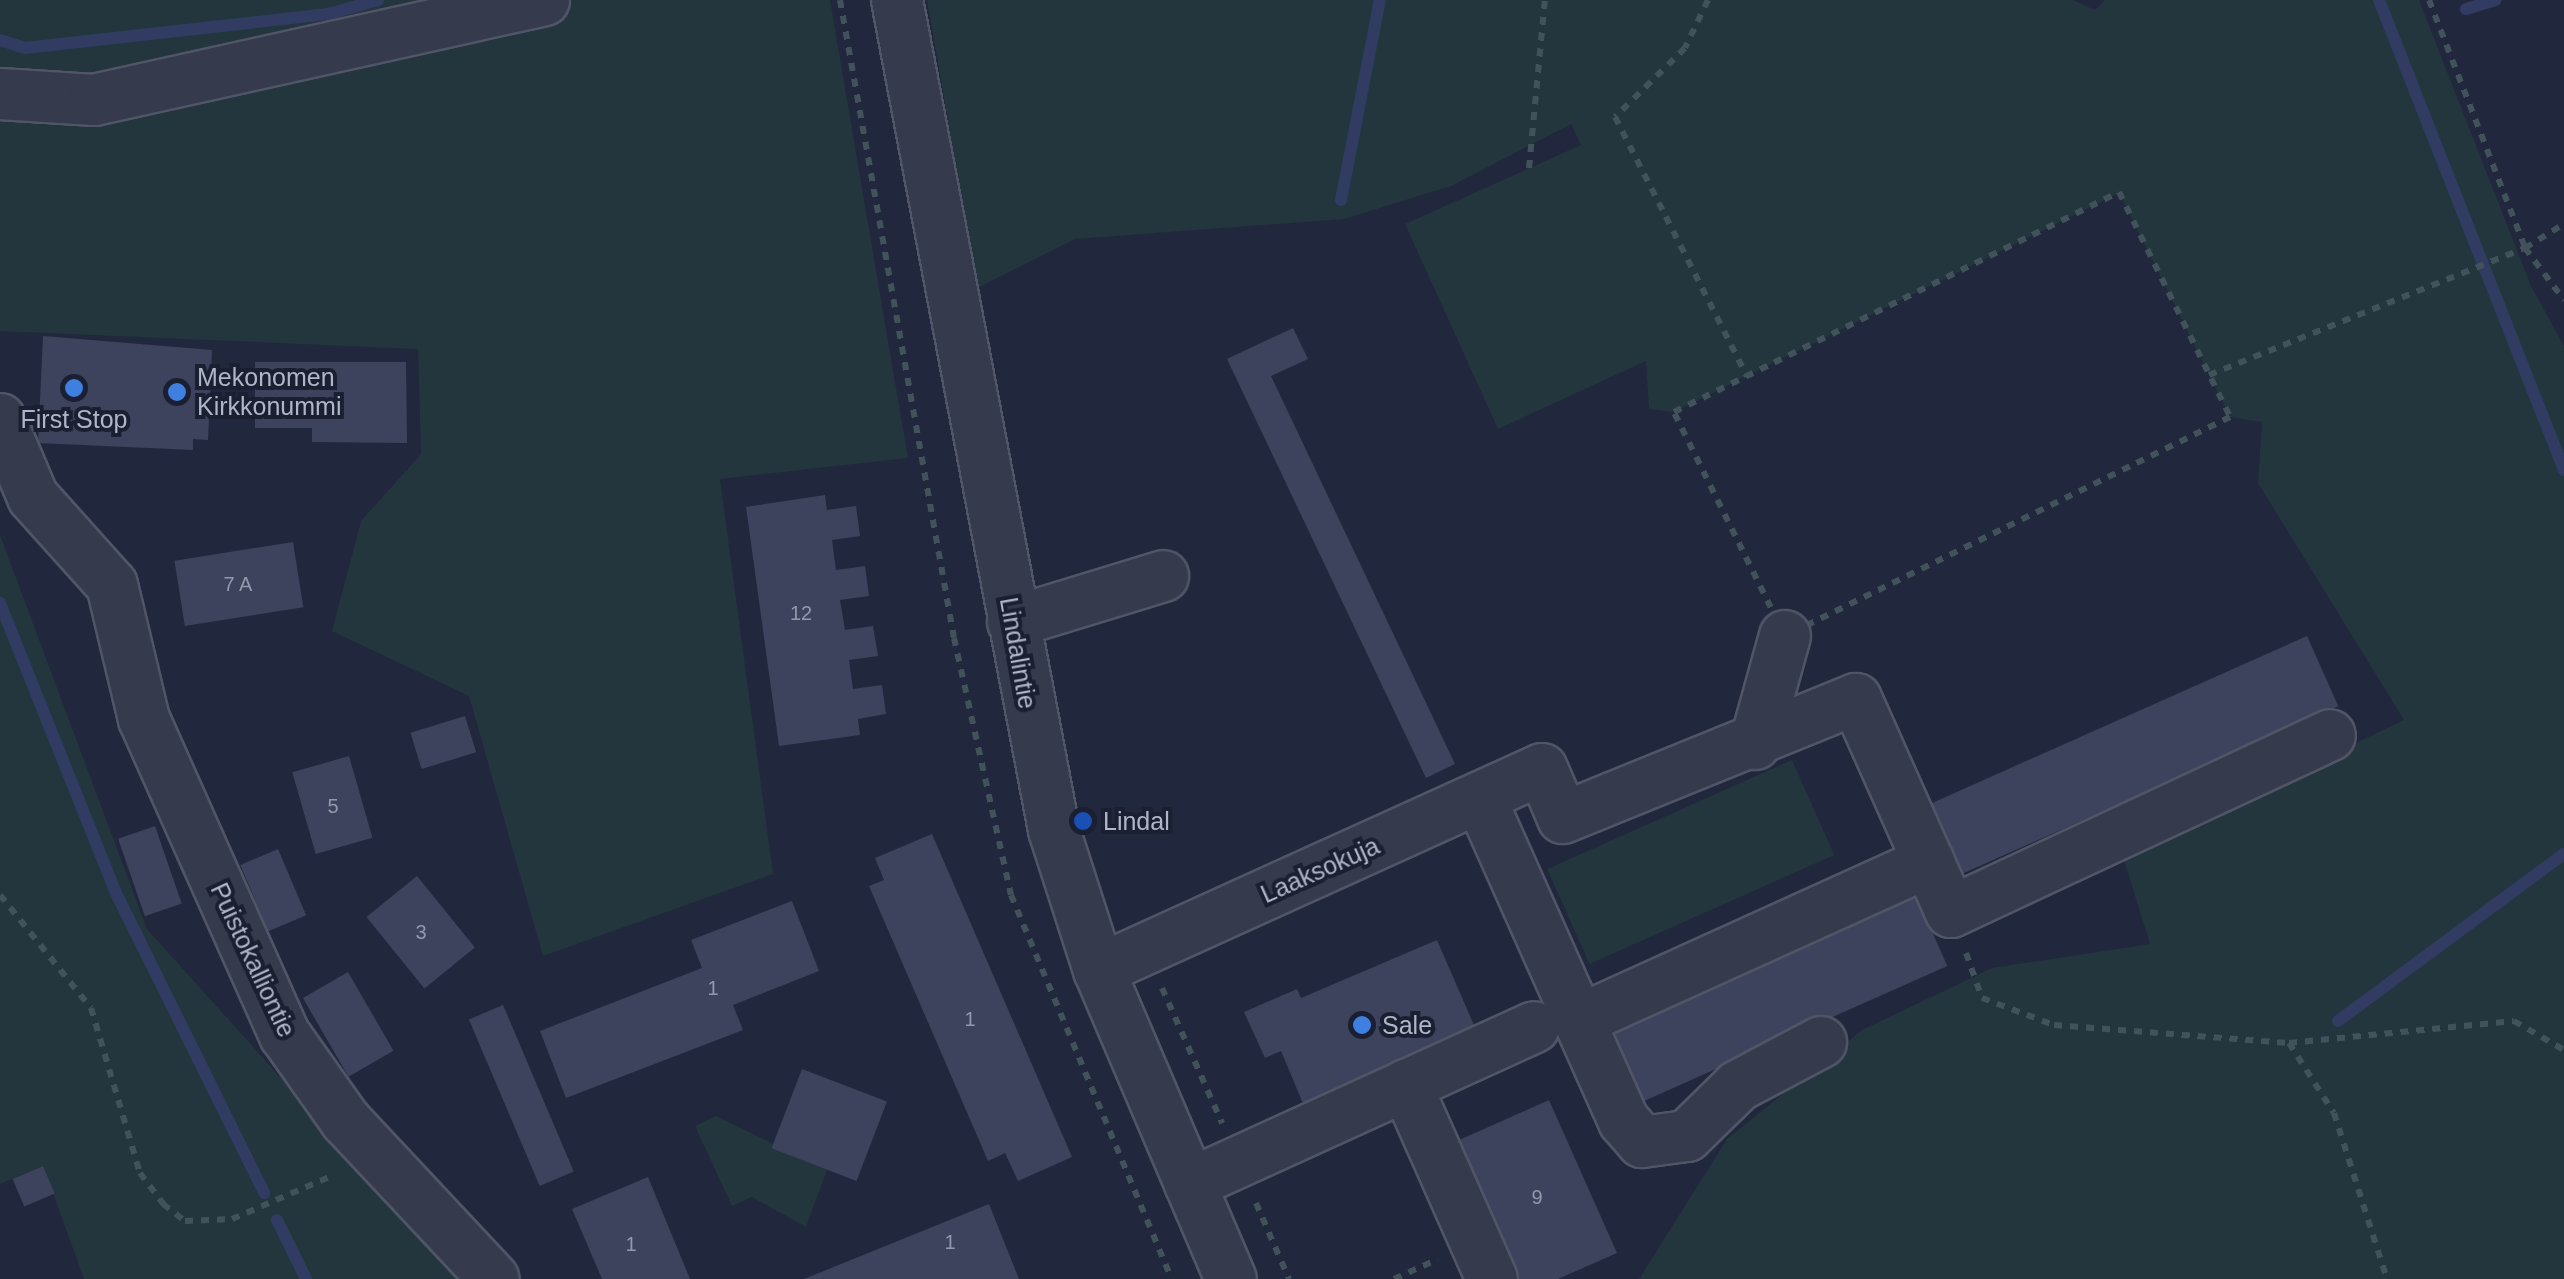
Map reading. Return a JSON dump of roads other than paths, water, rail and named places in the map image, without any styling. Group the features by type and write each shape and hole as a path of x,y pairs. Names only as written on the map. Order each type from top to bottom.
{"street":[{"path":"0,94 94,100 544,0"},
{"name":"Lindalintie","path":"897,0 1054,830 1099,970 1231,1279"},
{"name":"Puistokalliontie","path":"0,419 33,497 112,585 144,719 286,1035 370,1146 494,1279"},
{"path":"1013,622 1163,576"},
{"path":"1755,744 1785,636"},
{"path":"1755,744 1856,699 1952,912 2330,734"},
{"name":"Laaksokuja","path":"1099,970 1542,769 1563,818 1755,744"},
{"path":"1480,798 1557,1023 1642,1142 1662,1145 1687,1136 1738,1086 1821,1042"},
{"path":"1190,1184 1406,1084 1929,862"},
{"path":"1406,1084 1492,1279"}],"waterway":[{"path":"0,40 25,48 328,14 378,0"},
{"path":"1341,200 1380,0"},
{"path":"2379,0 2564,470"},
{"path":"2466,9 2496,0"},
{"path":"0,603 115,891 264,1193"},
{"path":"2338,1021 2564,854"},
{"path":"277,1220 306,1279"}],"place":[{"name":"First Stop","path":"74,388"},
{"name":"Mekonomen Kirkkonummi","path":"177,392"},
{"name":"Lindal","path":"1083,821"},
{"name":"Sale","path":"1362,1025"}]}
